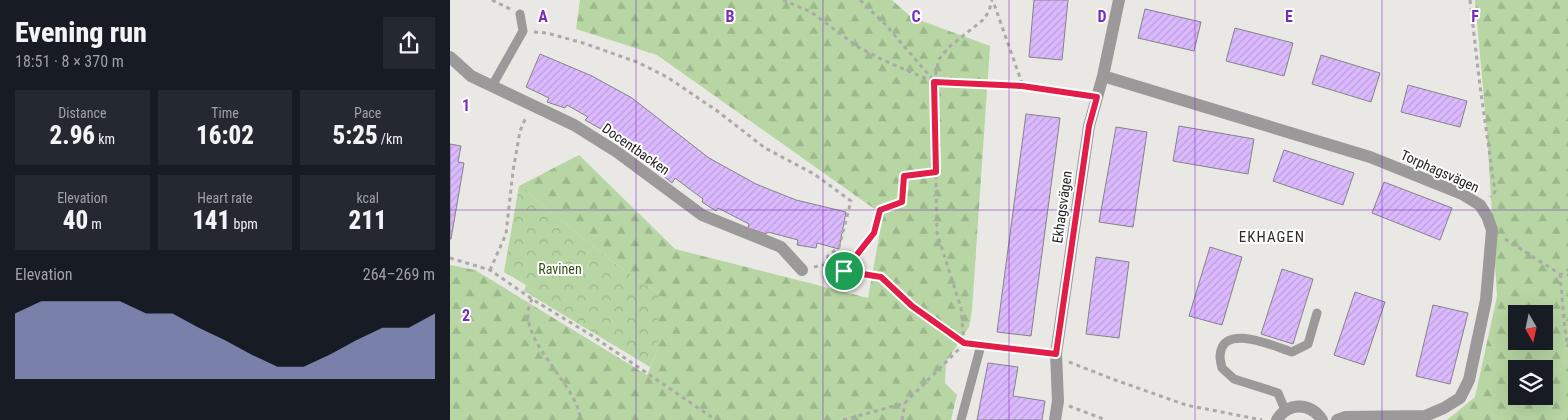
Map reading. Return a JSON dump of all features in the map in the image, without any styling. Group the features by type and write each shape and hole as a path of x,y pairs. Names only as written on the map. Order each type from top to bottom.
{"street":[{"name":"Ekhagsvägen","path":"1055,420 1058,401 1056,354 1089,126 1118,0"},
{"name":"Docentbacken","path":"450,56 471,76 574,125 616,152 702,215 780,248 802,270"},
{"name":"Torphagsvägen","path":"1102,76 1370,157 1462,194 1480,205 1487,216 1492,230 1486,300 1469,380 1460,398 1444,408 1425,416 1345,417 1337,420"},
{"path":"1281,415 1296,406 1305,406 1313,410 1322,420"}],"lane":[{"path":"492,86 523,31 520,14"},
{"path":"1281,415 1278,393 1234,378 1222,368 1220,356 1224,344 1231,338 1245,338 1292,352 1308,344 1317,313"},
{"path":"961,420 981,345 1056,354"}],"path":[{"path":"492,0 502,4"},
{"path":"783,0 811,12 858,47 934,82 1022,86 1097,97"},
{"path":"860,0 886,24 934,82"},
{"path":"843,420 905,402 964,343 961,308 937,233 934,82 939,59 949,47 984,19 993,0"},
{"path":"993,0 1022,86"},
{"path":"1470,0 1495,192"},
{"path":"523,31 548,33 637,62 667,77 716,110 765,148 814,174 851,201 839,247 828,256 825,265 844,271 881,277 912,306 964,343 981,345"},
{"path":"490,270 506,234 513,171 520,131 532,104"},
{"path":"844,271 874,233 880,210 902,202 904,176 936,172"},
{"path":"1492,230 1560,274 1568,275"},
{"path":"450,258 490,270 716,420"},
{"path":"1560,274 1568,346"},
{"path":"532,299 527,313 529,326 537,343 574,400 581,420"},
{"path":"1056,354 1063,360 1186,405 1262,420"},
{"path":"1058,401 1106,420"},
{"path":"902,420 905,402"}],"green space":[{"path":"580,0 892,0 911,17 990,46 972,310 969,327 946,362 945,383 957,395 951,420 450,420 450,265 475,270 647,375 658,349 658,293 614,263 519,186 579,155 675,249 868,298 883,215 657,55 576,29"},
{"path":"1475,0 1568,0 1568,420 1447,420 1475,397 1497,296 1487,133"},
{"name":"Ravinen","path":"519,186 614,263 658,293 658,349 650,367 524,291 526,285 504,272"}],"building":[{"path":"1034,0 1068,0 1062,60 1029,57"},
{"path":"1145,9 1201,22 1194,51 1138,38"},
{"path":"1235,28 1293,43 1284,76 1226,61"},
{"path":"540,54 592,76 632,98 709,158 756,184 796,200 846,212 839,249 817,243 816,248 797,245 798,240 768,232 766,234 748,228 749,224 718,208 716,211 702,202 703,199 675,178 672,183 657,171 660,167 638,150 636,154 623,143 626,139 604,125 601,129 585,120 588,117 567,105 565,108 547,102 549,98 526,87"},
{"path":"1321,55 1380,73 1371,102 1312,84"},
{"path":"1408,85 1467,101 1460,127 1401,112"},
{"path":"1026,114 1060,118 1031,336 997,332"},
{"path":"1179,126 1254,139 1248,174 1173,161"},
{"path":"1116,127 1147,132 1133,227 1099,222"},
{"path":"450,144 461,146 458,162 464,163 451,239 450,239"},
{"path":"1284,150 1354,173 1343,205 1273,181"},
{"path":"1384,182 1452,208 1440,240 1372,213"},
{"path":"1210,247 1242,257 1222,325 1189,316"},
{"path":"1096,257 1129,262 1119,338 1086,334"},
{"path":"1282,269 1313,279 1293,344 1261,334"},
{"path":"1355,292 1385,302 1364,365 1334,355"},
{"path":"1433,305 1468,313 1450,384 1416,376"},
{"path":"988,363 1018,367 1013,396 1045,401 1042,420 977,420"}],"district":[{"name":"EKHAGEN","path":"1272,237"}],"route":[{"path":"934,82 1022,86 1097,97 1089,126 1056,354 964,343 912,306 881,277 844,271 874,233 880,210 902,202 904,176 936,172 934,82"}]}
